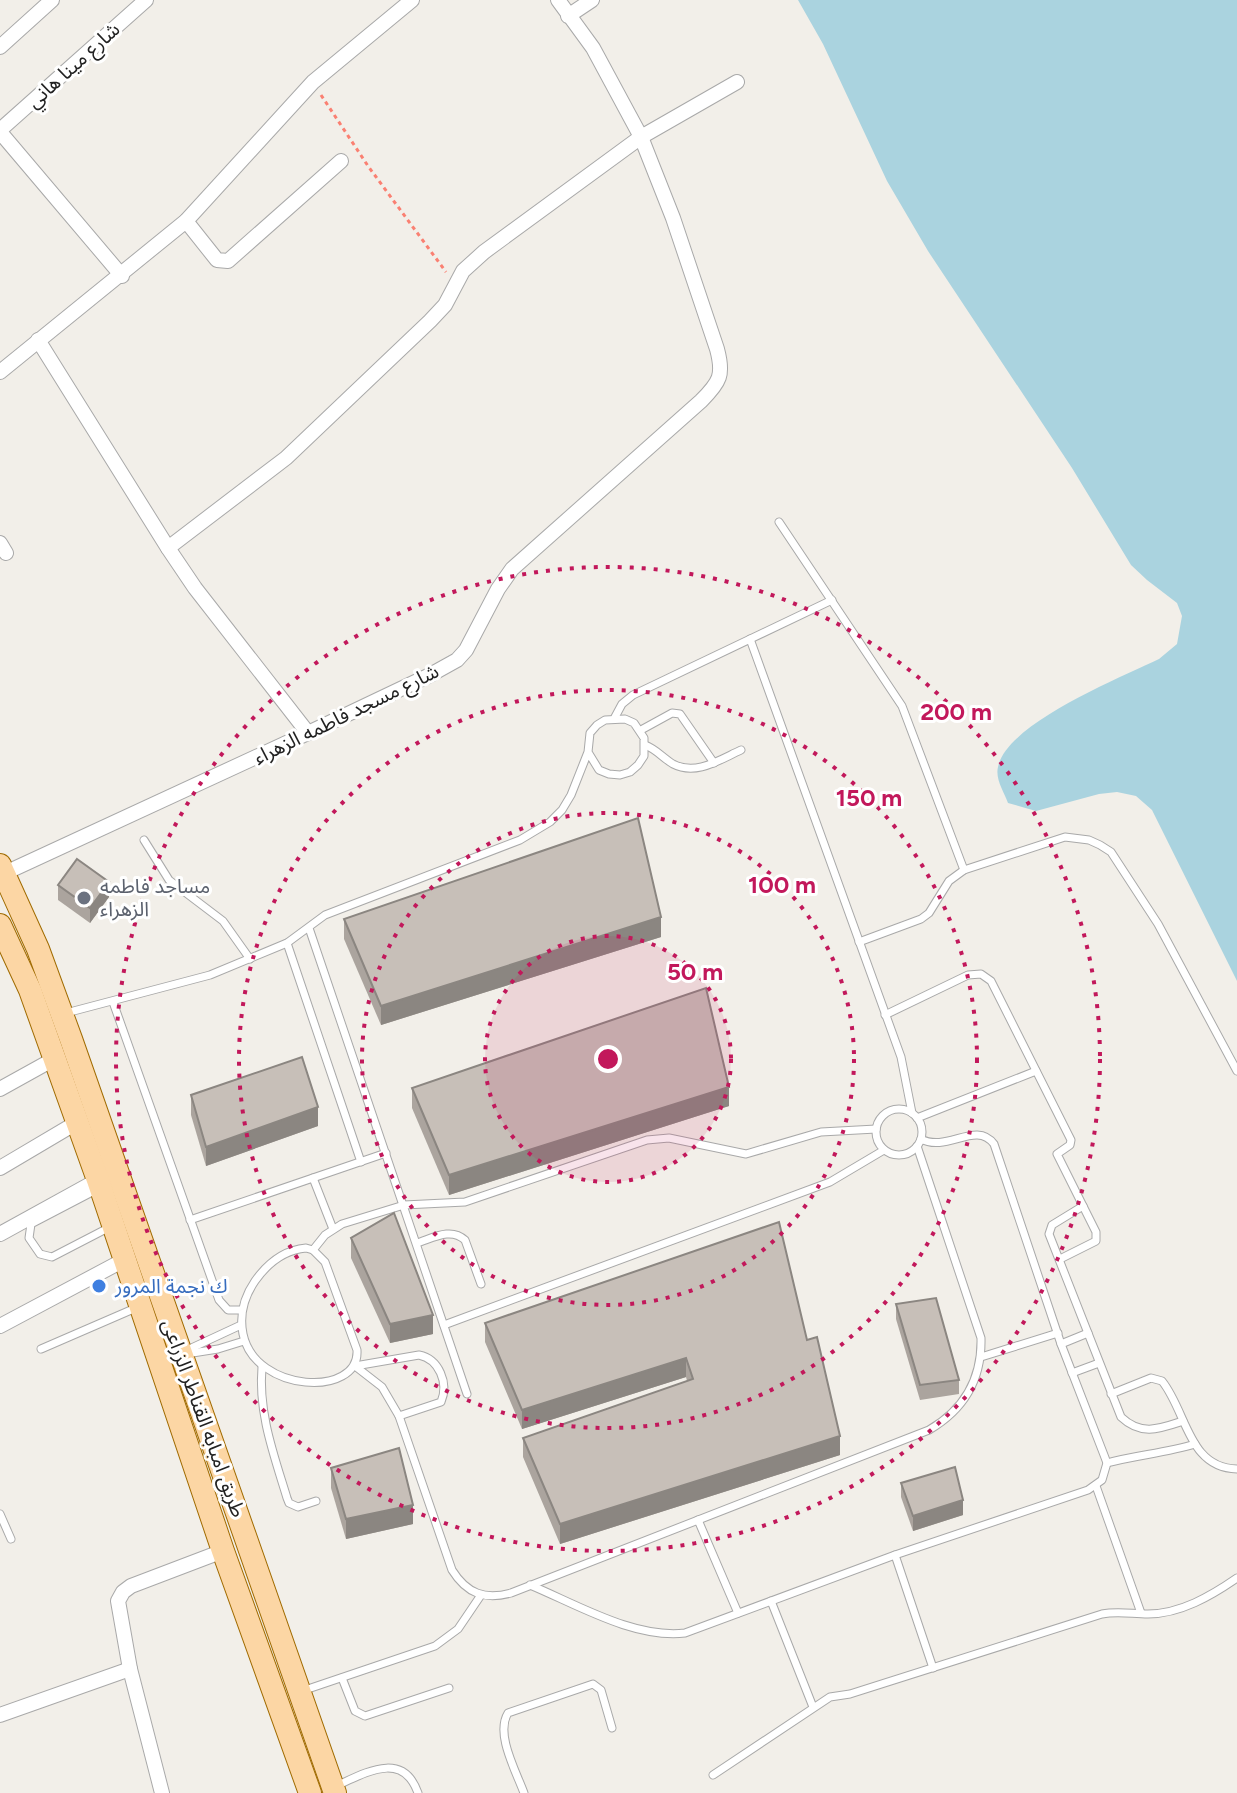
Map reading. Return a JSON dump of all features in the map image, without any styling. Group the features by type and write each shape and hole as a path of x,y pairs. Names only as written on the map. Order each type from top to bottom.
{"main road":[{"name":"طريق امبابه القناطر الزراعى","path":"3,869 38,949 62,1015 334,1790"},
{"name":"طريق امبابه القناطر الزراعى","path":"0,925 30,990 223,1551 310,1793"},
{"path":"158,1363 180,1354"}],"street":[{"path":"0,47 52,0"},
{"name":"شارع مينا هاني","path":"0,131 146,0"},
{"path":"0,372 186,221 313,82 412,0"},
{"path":"558,0 593,48 641,137"},
{"path":"568,16 592,0"},
{"path":"168,548 286,458 430,321 445,305 463,271 484,252 641,137 737,82"},
{"path":"0,131 6,152 122,276"},
{"name":"شارع مسجد فاطمه الزهراء","path":"3,869 308,733 457,660 466,650 512,569 701,401 719,380 721,372 717,349 673,218 641,137"},
{"path":"186,221 217,260 228,261 341,161"},
{"path":"38,340 195,588 308,733"},
{"path":"0,1089 54,1059"},
{"path":"0,1168 76,1123"},
{"path":"0,1234 99,1184"},
{"path":"0,1326 124,1260"},
{"path":"162,1793 130,1669 118,1608 123,1592 131,1586 223,1551"},
{"path":"0,1715 130,1669"}],"lane":[{"path":"779,522 902,706 964,870"},
{"path":"615,717 622,704 633,695 832,600"},
{"path":"355,1366 382,1387 399,1416 452,1570 459,1581 481,1595 496,1597 929,1430 945,1421 970,1392 981,1357 981,1338 919,1143 922,1132 914,1115 901,1057 750,639"},
{"path":"641,730 672,713 680,714 714,763"},
{"path":"62,1015 199,979 287,943 325,915 536,833 562,810 588,752 590,733 605,720 615,717 625,719 641,730 645,745 638,765 620,775 599,770 588,752"},
{"path":"645,745 679,766 702,768 741,750"},
{"path":"859,942 921,919 929,913 949,881 964,870 1065,837 1089,840 1111,852 1163,933 1237,1071"},
{"path":"144,840 169,880 223,921 250,959"},
{"path":"309,928 467,1394"},
{"path":"287,943 361,1162"},
{"path":"885,1015 968,975 981,974 991,981 1071,1140 1070,1145 1057,1154 1096,1232 1096,1241 1060,1259"},
{"path":"113,1002 219,1300 228,1310 242,1310"},
{"path":"530,1585 638,1630 685,1633 895,1555 1096,1486 1102,1480 1107,1463 1061,1344 994,1144 978,1134 943,1144 919,1143 905,1154 898,1155 884,1150 879,1144 876,1129 878,1121 890,1111 897,1109 914,1115 1036,1071"},
{"path":"313,1250 333,1229 404,1205 465,1202 659,1138 746,1154 821,1132 876,1129"},
{"path":"444,1325 830,1182 884,1150"},
{"path":"190,1220 386,1153"},
{"path":"313,1178 333,1229"},
{"path":"99,1184 31,1224 29,1238 40,1254 52,1257 113,1225"},
{"path":"1083,1206 1049,1227 1049,1234 1121,1417 1137,1429 1158,1429 1183,1421"},
{"path":"417,1243 449,1233 461,1236 481,1284"},
{"path":"355,1366 357,1350 325,1262 313,1250 298,1249 280,1256 266,1267 246,1295 241,1325 251,1355 262,1367 287,1381 305,1382 340,1377 355,1366 426,1356 436,1365 444,1388 441,1402 399,1416"},
{"path":"41,1349 140,1306"},
{"path":"180,1354 241,1325"},
{"path":"981,1357 1058,1333"},
{"path":"1061,1344 1088,1333"},
{"path":"180,1354 206,1352 244,1341"},
{"path":"1072,1373 1099,1363"},
{"path":"262,1367 261,1396 265,1424 289,1503 298,1507 316,1501"},
{"path":"1111,1394 1146,1380 1157,1379 1166,1386 1195,1444 1210,1462 1237,1469"},
{"path":"1107,1463 1140,1454 1174,1451 1195,1444"},
{"path":"1096,1486 1141,1613"},
{"path":"0,1514 11,1539"},
{"path":"698,1520 738,1613"},
{"path":"895,1555 933,1668"},
{"path":"713,1775 830,1697 850,1694 1102,1614 1178,1609 1237,1578"},
{"path":"301,1692 435,1646 458,1629 481,1595"},
{"path":"771,1601 813,1707"},
{"path":"342,1678 355,1711 365,1716 449,1688"},
{"path":"524,1793 504,1736 504,1719 508,1713 593,1684 601,1690 612,1728"},
{"path":"334,1790 373,1770 387,1767 399,1769 409,1776 418,1793"}],"path":[{"path":"313,82 368,166 455,285"}],"water":[{"path":"798,0 1237,0 1237,981 1152,810 1136,796 1117,792 1099,794 1036,811 1008,803 997,772 1006,751 1021,734 1067,704 1159,659 1177,644 1182,616 1177,603 1131,565 1072,468 928,251 887,181 823,44"}],"building":[{"path":"638,818 661,917 381,1006 344,919"},
{"path":"77,859 109,882 90,908 58,885"},
{"path":"706,988 729,1087 449,1175 412,1088"},
{"path":"302,1057 318,1107 206,1147 191,1095"},
{"path":"394,1213 433,1315 390,1324 351,1238"},
{"path":"779,1222 807,1340 817,1337 840,1436 560,1524 523,1438 693,1379 686,1358 522,1410 485,1323"},
{"path":"936,1298 959,1380 920,1385 896,1304"},
{"path":"399,1448 413,1505 346,1519 331,1468"},
{"path":"955,1467 963,1500 913,1516 901,1483"}],"place":[{"name":"مساجد فاطمه الزهراء","path":"84,898"},
{"name":"ك نجمة المرور","path":"99,1286"}]}
